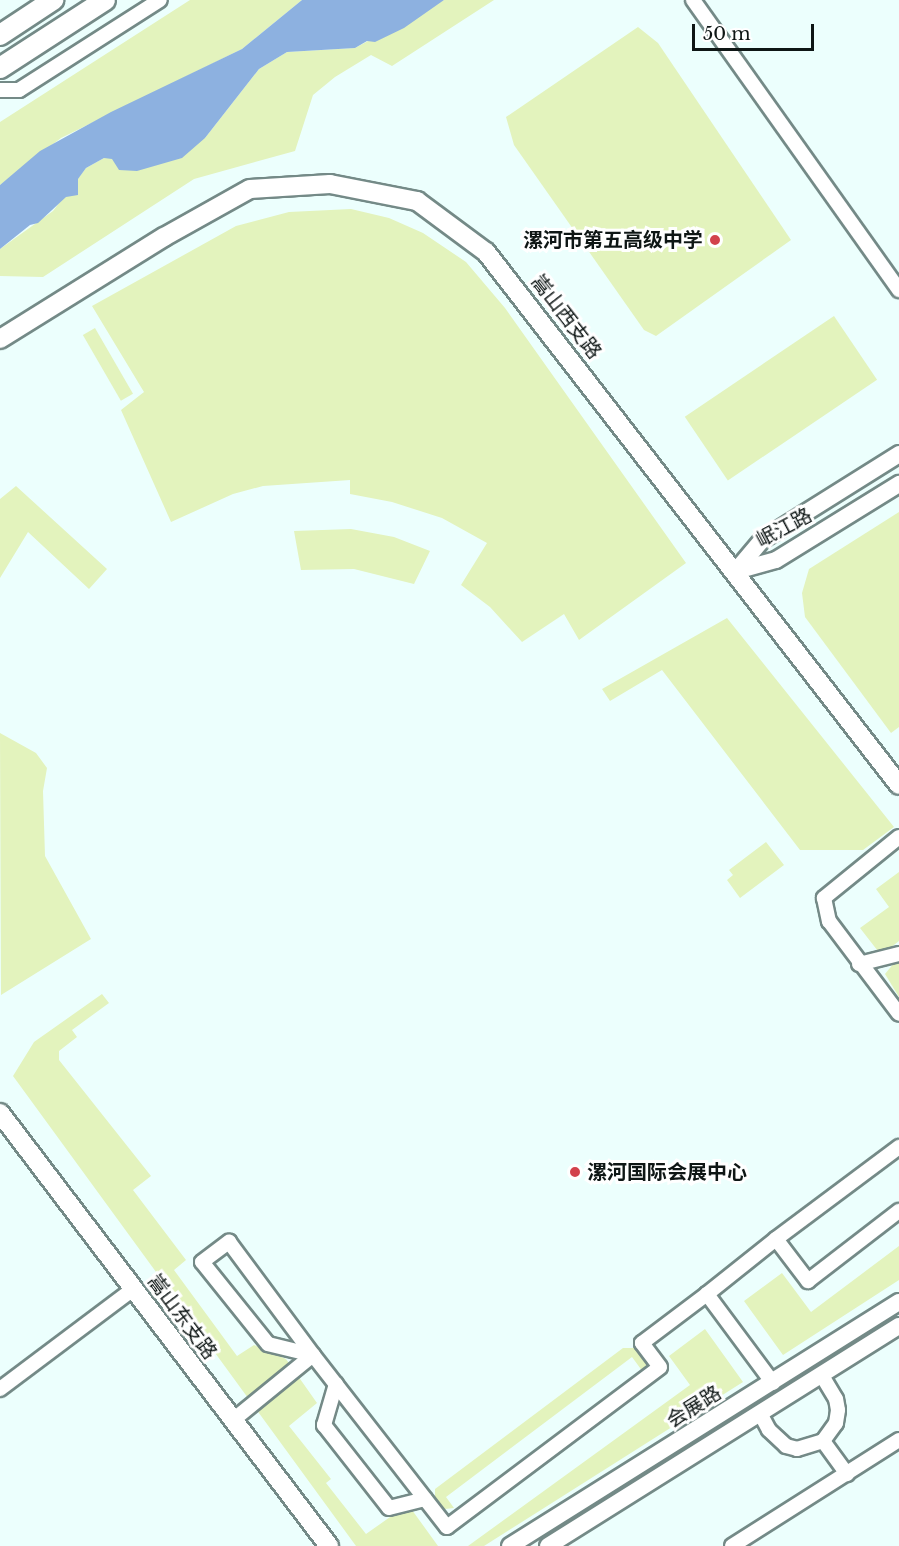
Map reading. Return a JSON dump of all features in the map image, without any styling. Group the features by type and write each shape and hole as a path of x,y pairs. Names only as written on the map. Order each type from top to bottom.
{"main road":[{"path":"0,35 53,0"},
{"path":"0,68 105,0"},
{"name":"嵩山西支路","path":"4,332 250,189 330,184 417,201 486,252 736,571 899,785"},
{"name":"嵩山东支路","path":"0,1113 329,1546"}],"street":[{"path":"0,90 19,90 160,0"},
{"path":"693,0 899,290"},
{"name":"岷江路","path":"736,571 762,540 899,454"},
{"name":"岷江路","path":"736,571 776,560 899,484"},
{"path":"899,837 824,898 829,921 899,1014"},
{"path":"860,964 899,954"},
{"path":"314,1355 268,1344 202,1262 229,1242 447,1527 660,1367 642,1343 899,1147"},
{"path":"776,1239 808,1281 899,1210"},
{"path":"0,1389 133,1289"},
{"path":"707,1294 786,1400"},
{"name":"会展路","path":"510,1546 774,1383 899,1302"},
{"path":"548,1546 786,1400 899,1326"},
{"path":"232,1421 314,1355"},
{"path":"760,1415 769,1431 786,1446 797,1449 823,1441 837,1423 837,1410 836,1400 822,1376"},
{"path":"336,1384 324,1425 389,1508 425,1499"},
{"path":"732,1546 899,1440"},
{"path":"823,1441 847,1474"}],"green space":[{"path":"190,0 302,0 242,49 61,138 0,185 0,122"},
{"path":"444,0 494,0 392,66 371,55 335,77 313,95 295,151 194,179 43,277 0,276 0,249 53,211 86,168 104,158 205,138 259,69 287,52 355,48"},
{"path":"638,27 658,43 791,240 656,336 644,330 514,145 506,117"},
{"path":"351,209 389,218 423,233 466,262 505,308 686,563 579,640 564,614 522,642 490,607 461,585 487,543 442,518 392,502 350,494 350,480 263,486 233,494 171,522 121,410 144,392 92,306 236,226 289,212"},
{"path":"834,316 877,380 728,480 685,417"},
{"path":"95,328 133,394 121,401 83,335"},
{"path":"16,486 107,569 89,589 28,532 0,578 0,499"},
{"path":"899,512 899,727 891,733 805,617 802,593 809,569"},
{"path":"351,529 394,537 430,551 414,584 354,569 301,570 294,531"},
{"path":"727,618 894,827 863,850 800,850 662,670 610,701 602,689"},
{"path":"0,733 36,753 47,768 43,791 45,856 91,939 1,995"},
{"path":"766,842 784,865 740,898 727,880 733,875 729,870"},
{"path":"899,872 899,941 881,955 860,928 889,907 876,889"},
{"path":"894,963 899,963 899,997 885,974"},
{"path":"102,994 109,1003 72,1030 77,1037 59,1051 59,1060 151,1176 133,1190 186,1260 174,1270 237,1356 254,1345 286,1359 317,1403 289,1426 331,1479 326,1483 366,1534 400,1510 412,1510 438,1546 356,1546 13,1076 34,1042"},
{"path":"899,1246 899,1280 783,1355 744,1301 782,1273 811,1312"},
{"path":"705,1329 743,1382 484,1546 468,1546 690,1385 669,1356"},
{"path":"623,1348 634,1348 643,1356 647,1365 643,1372 632,1357 446,1497 454,1508 445,1509 435,1502 435,1489"}],"water":[{"path":"302,0 444,0 404,28 375,42 367,41 355,48 287,52 259,69 205,138 182,158 137,171 119,170 112,159 104,158 86,168 78,179 78,195 66,197 38,223 30,225 0,249 0,185 40,151 111,112 242,49"}],"place":[{"name":"漯河市第五高级中学","path":"715,240"},
{"name":"漯河国际会展中心","path":"575,1172"}]}
